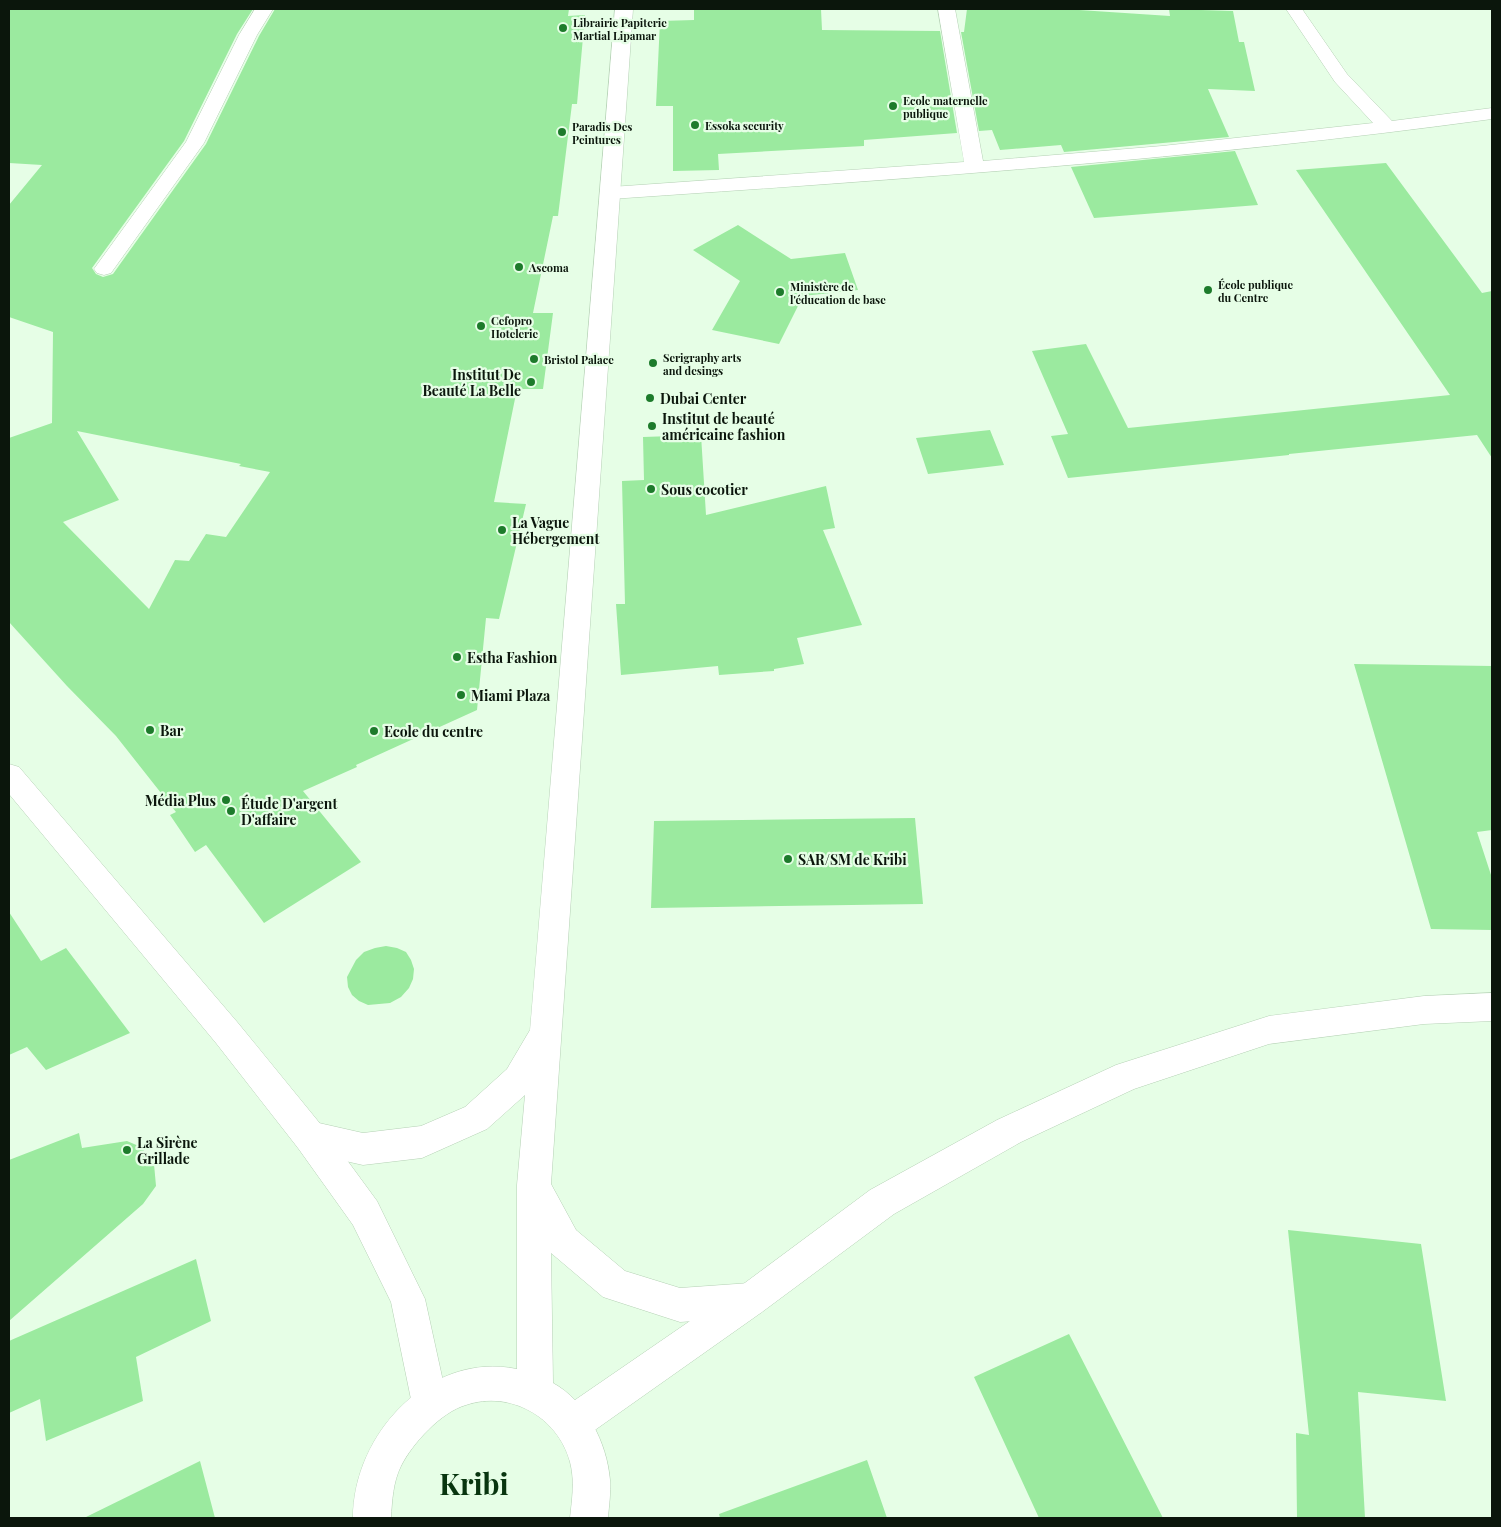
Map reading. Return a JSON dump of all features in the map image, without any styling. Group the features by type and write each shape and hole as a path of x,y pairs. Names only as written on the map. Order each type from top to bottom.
{"street":[{"path":"104,269 195,143 248,36 264,9"},
{"path":"534,1391 534,1185 624,9"},
{"path":"946,9 975,168"},
{"path":"1294,9 1340,78 1388,128"},
{"path":"611,193 975,168 1388,128 1492,114"},
{"path":"9,775 227,1033 310,1137 365,1212 408,1299 430,1404"},
{"path":"572,1424 750,1300 882,1202 1009,1131 1128,1076 1269,1030 1424,1010 1492,1007"},
{"path":"310,1137 363,1149 422,1142 476,1118 518,1080 545,1033"},
{"path":"534,1185 564,1242 615,1285 680,1305 750,1300"},
{"path":"372,1518 372,1498 383,1461 403,1429 430,1404 464,1387 500,1383 534,1391 556,1405 572,1424 587,1454 592,1488 589,1518"}],"building":[{"path":"9,9 253,9 237,34 184,141 92,268 96,274 103,277 113,274 206,144 259,36 275,9 569,9 568,16 585,15 577,104 572,104 558,216 553,216 533,313 553,313 543,389 517,389 494,502 526,504 499,619 486,618 477,710 303,791 361,862 264,923 206,845 195,852 170,815 176,812 116,736 67,686 9,622 9,438 52,423 53,332 9,317 9,205 42,165 9,163","holes":["77,431 241,464 239,466 270,472 226,537 206,534 189,561 175,560 149,609 63,522 119,500"]},
{"path":"694,9 821,9 822,30 940,31 957,133 864,140 864,146 718,154 719,170 673,171 673,106 656,106 660,21 694,20"},
{"path":"967,9 1064,9 1170,16 1169,9 1233,11 1239,42 1244,42 1255,91 1208,89 1229,137 1064,152 1061,145 1000,150 992,130 979,131 961,32 964,32"},
{"path":"1235,151 1258,205 1094,218 1071,167"},
{"path":"1386,163 1482,293 1492,291 1492,458 1477,435 1068,478 1051,436 1068,434 1032,351 1086,344 1128,428 1450,395 1296,170"},
{"path":"738,225 791,259 845,253 858,290 803,296 779,344 712,330 740,281 693,250"},
{"path":"990,430 1004,465 928,474 916,438"},
{"path":"701,435 706,515 826,486 835,528 823,530 862,625 797,638 804,664 774,669 774,671 719,675 718,666 621,675 616,604 625,604 622,481 644,480 643,437"},
{"path":"1354,664 1492,666 1492,830 1477,832 1492,878 1492,930 1431,929"},
{"path":"915,818 923,904 651,908 654,821"},
{"path":"9,912 41,961 66,948 130,1033 46,1070 27,1047 9,1055"},
{"path":"386,946 406,952 414,969 413,979 409,988 401,997 390,1003 368,1005 352,995 348,987 347,977 356,960 364,952"},
{"path":"79,1133 82,1148 127,1141 141,1147 154,1164 156,1186 143,1204 9,1321 9,1160"},
{"path":"1288,1230 1421,1244 1446,1401 1358,1392 1365,1518 1297,1518 1296,1433 1309,1435"},
{"path":"196,1259 211,1321 136,1357 143,1401 46,1441 40,1399 9,1413 9,1341"},
{"path":"1069,1334 1163,1518 1039,1518 974,1377"},
{"path":"867,1460 887,1518 720,1518 719,1514"},
{"path":"200,1461 215,1518 84,1518"}],"place":[{"name":"Librairie Papiterie Martial Lipamar","path":"563,28"},
{"name":"Ecole maternelle publique","path":"893,106"},
{"name":"Essoka security","path":"695,125"},
{"name":"Paradis Des Peintures","path":"562,132"},
{"name":"Ascoma","path":"519,267"},
{"name":"École publique du Centre","path":"1208,290"},
{"name":"Ministère de l'éducation de base","path":"780,292"},
{"name":"Cefopro Hotelerie","path":"481,326"},
{"name":"Bristol Palace","path":"534,359"},
{"name":"Serigraphy arts and desings","path":"653,363"},
{"name":"Institut De Beauté La Belle","path":"531,382"},
{"name":"Dubai Center","path":"650,398"},
{"name":"Institut de beauté américaine fashion","path":"652,426"},
{"name":"Sous cocotier","path":"651,489"},
{"name":"La Vague Hébergement","path":"502,530"},
{"name":"Estha Fashion","path":"457,657"},
{"name":"Miami Plaza","path":"461,695"},
{"name":"Bar","path":"150,730"},
{"name":"Ecole du centre","path":"374,731"},
{"name":"Média Plus","path":"226,800"},
{"name":"Étude D'argent D'affaire","path":"231,811"},
{"name":"SAR/SM de Kribi","path":"788,859"},
{"name":"La Sirène Grillade","path":"127,1150"}],"district":[{"name":"Kribi","path":"474,1483"}]}
